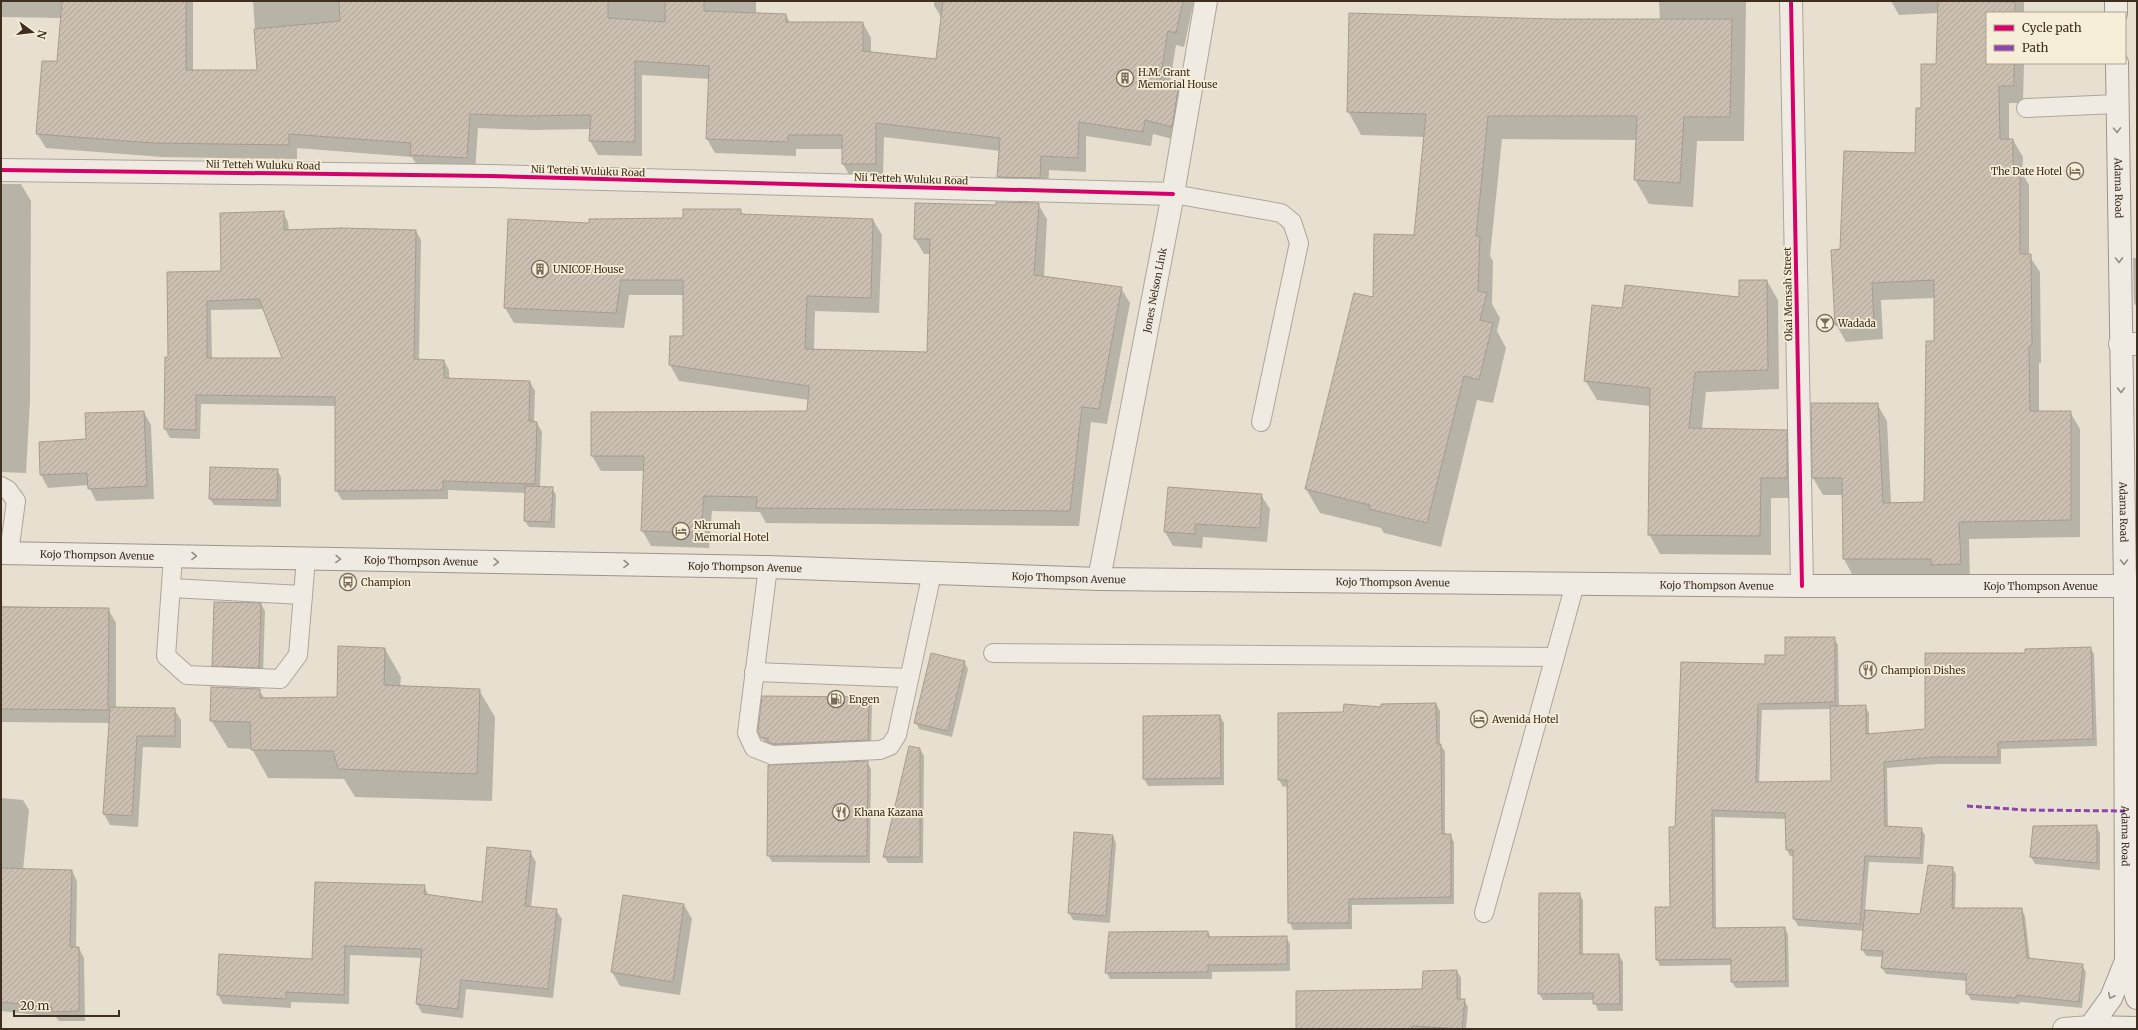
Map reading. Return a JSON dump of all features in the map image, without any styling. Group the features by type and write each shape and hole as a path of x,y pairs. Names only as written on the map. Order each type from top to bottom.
{"main road":[{"name":"Jones Nelson Link","path":"1099,579 1174,194 1206,1"},
{"name":"Okai Mensah Street","path":"1791,1 1802,586"},
{"path":"2116,1 2116,12"},
{"name":"Adama Road","path":"2117,64 2117,104 2128,344 2131,586 2126,961 2137,998"},
{"name":"Nii Tetteh Wuluku Road","path":"1,170 490,176 1174,194"},
{"name":"Kojo Thompson Avenue","path":"5,553 768,567 1099,579 1802,586 2131,586"},
{"name":"Adama Road","path":"2090,1028 2111,998 2126,961"},
{"path":"2064,1029 2137,1028"}],"lane":[{"path":"2026,108 2117,104"},
{"path":"1174,194 1281,213 1292,222 1299,243 1261,422"},
{"path":"1,486 8,490 16,500 5,553"},
{"path":"173,556 166,656 187,675 280,679 298,655 306,559"},
{"path":"768,567 747,733 754,748 772,755 880,750 890,746 897,735 932,573"},
{"path":"1484,913 1575,584"},
{"path":"171,588 303,595"},
{"path":"993,653 1555,657"},
{"path":"754,672 909,678"}],"building":[{"path":"62,1 186,1 186,70 257,70 254,29 340,21 339,1 608,1 608,18 665,22 665,1 704,1 704,11 786,14 786,22 863,22 863,51 936,59 943,1 1183,1 1176,33 1168,31 1159,85 1178,90 1172,127 1145,120 1143,132 1079,122 1078,158 1041,156 1040,178 997,177 1000,138 876,123 876,164 842,164 842,135 788,135 788,142 706,139 709,66 635,61 635,142 589,141 591,115 523,116 470,114 467,158 410,155 411,143 289,134 289,145 153,143 36,134 42,61 57,61"},
{"path":"1938,1 2015,2 2015,12 1986,12 1986,64 2014,64 2014,86 1999,86 2000,139 2013,139 2013,167 2020,167 2020,254 2031,254 2032,346 2029,346 2030,411 2071,411 2071,520 1959,522 1961,564 1931,565 1931,559 1843,559 1842,478 1812,478 1811,403 1878,403 1883,503 1924,502 1926,341 1934,341 1934,280 1872,283 1874,323 1835,325 1831,250 1840,249 1844,151 1915,153 1916,108 1921,108 1921,64 1936,64"},
{"path":"1349,13 1552,19 1732,19 1730,117 1684,117 1680,183 1634,180 1637,116 1488,116 1476,236 1480,236 1478,291 1487,293 1480,320 1493,323 1479,380 1464,376 1427,523 1369,509 1370,505 1305,489 1354,293 1373,297 1374,234 1414,235 1426,114 1347,112"},
{"path":"996,202 1039,203 1034,275 1122,287 1099,409 1082,407 1070,511 756,508 757,497 704,496 701,533 641,531 644,456 591,456 591,412 807,411 809,386 669,365 670,336 683,336 683,280 621,280 616,313 504,308 508,219 589,223 589,219 683,218 683,209 741,209 741,214 873,219 871,298 807,296 805,349 927,352 930,239 914,239 915,203 996,205"},
{"path":"284,211 284,230 341,228 416,230 414,359 444,360 444,378 530,381 529,421 537,422 535,484 443,481 443,490 335,491 335,397 196,395 196,430 164,429 165,357 168,357 167,272 221,271 220,213","holes":["259,299 282,358 207,358 207,301"]},
{"path":"1739,280 1767,280 1768,370 1695,372 1689,428 1787,430 1787,478 1761,478 1760,536 1648,535 1650,388 1584,381 1592,305 1622,308 1625,285 1739,297"},
{"path":"144,411 147,486 88,489 87,473 40,475 39,442 86,439 85,413"},
{"path":"210,467 278,469 277,500 209,499"},
{"path":"525,486 553,487 551,522 524,521"},
{"path":"1168,487 1262,494 1260,528 1195,524 1195,534 1164,532"},
{"path":"214,602 261,603 259,668 212,666"},
{"path":"1,607 109,608 108,710 1,709"},
{"path":"1785,637 1835,637 1835,702 1758,704 1756,782 1831,781 1830,706 1866,705 1866,734 1925,729 1925,653 2025,653 2025,649 2091,647 2093,739 1998,742 1998,757 1934,757 1884,762 1885,826 1922,828 1920,858 1865,856 1860,924 1793,919 1793,850 1786,850 1785,813 1712,810 1713,928 1785,927 1786,981 1731,982 1731,959 1656,960 1655,907 1670,907 1669,827 1675,827 1681,662 1765,664 1765,655 1785,655"},
{"path":"338,646 385,648 384,685 480,689 477,774 338,769 333,751 251,750 250,722 210,721 211,687 260,689 260,698 337,697"},
{"path":"931,653 965,661 948,731 914,723"},
{"path":"762,696 869,697 868,740 774,744 768,742 768,738 761,738 758,731"},
{"path":"1436,703 1437,744 1441,744 1442,834 1451,834 1451,897 1349,899 1349,923 1288,923 1287,780 1278,780 1278,713 1343,712 1344,704 1381,707 1381,704"},
{"path":"110,707 175,708 175,736 137,736 132,816 103,814"},
{"path":"1220,715 1221,778 1143,779 1143,716"},
{"path":"909,746 920,748 920,857 883,857"},
{"path":"868,761 867,856 767,856 768,765"},
{"path":"2097,825 2097,863 2030,857 2033,826"},
{"path":"1074,832 1113,835 1106,916 1068,913"},
{"path":"487,847 531,851 525,906 557,909 548,989 461,980 458,1009 416,1004 422,949 345,946 344,995 286,992 286,999 217,995 219,954 312,959 315,882 425,885 424,894 482,902"},
{"path":"1928,865 1953,867 1952,908 2022,908 2027,958 2083,964 2079,1002 2016,995 2016,998 1966,994 1966,974 1881,968 1883,951 1861,950 1865,910 1920,914"},
{"path":"1,868 72,870 70,947 79,947 79,1011 52,1012 52,1007 1,1002"},
{"path":"1539,893 1580,893 1580,954 1619,954 1620,1004 1593,1004 1593,993 1538,994"},
{"path":"623,895 684,904 673,982 611,972"},
{"path":"1208,931 1208,937 1287,936 1287,964 1208,965 1208,972 1105,973 1109,932"},
{"path":"1457,970 1457,999 1465,999 1462,1029 1412,1026 1412,1029 1296,1029 1296,991 1422,989 1423,971"}],"marked path":[{"path":"1967,806 2026,810 2125,811"}],"cycle path":[{"path":"1791,1 1802,586"},
{"path":"1,170 490,176 1173,194"}],"place":[{"name":"H.M. Grant Memorial House","path":"1125,78"},
{"name":"The Date Hotel","path":"2075,171"},
{"name":"UNICOF House","path":"540,269"},
{"name":"Wadada","path":"1825,323"},
{"name":"Nkrumah Memorial Hotel","path":"681,531"},
{"name":"Champion","path":"348,582"},
{"name":"Champion Dishes","path":"1868,670"},
{"name":"Engen","path":"836,699"},
{"name":"Avenida Hotel","path":"1479,719"},
{"name":"Khana Kazana","path":"841,812"}]}
